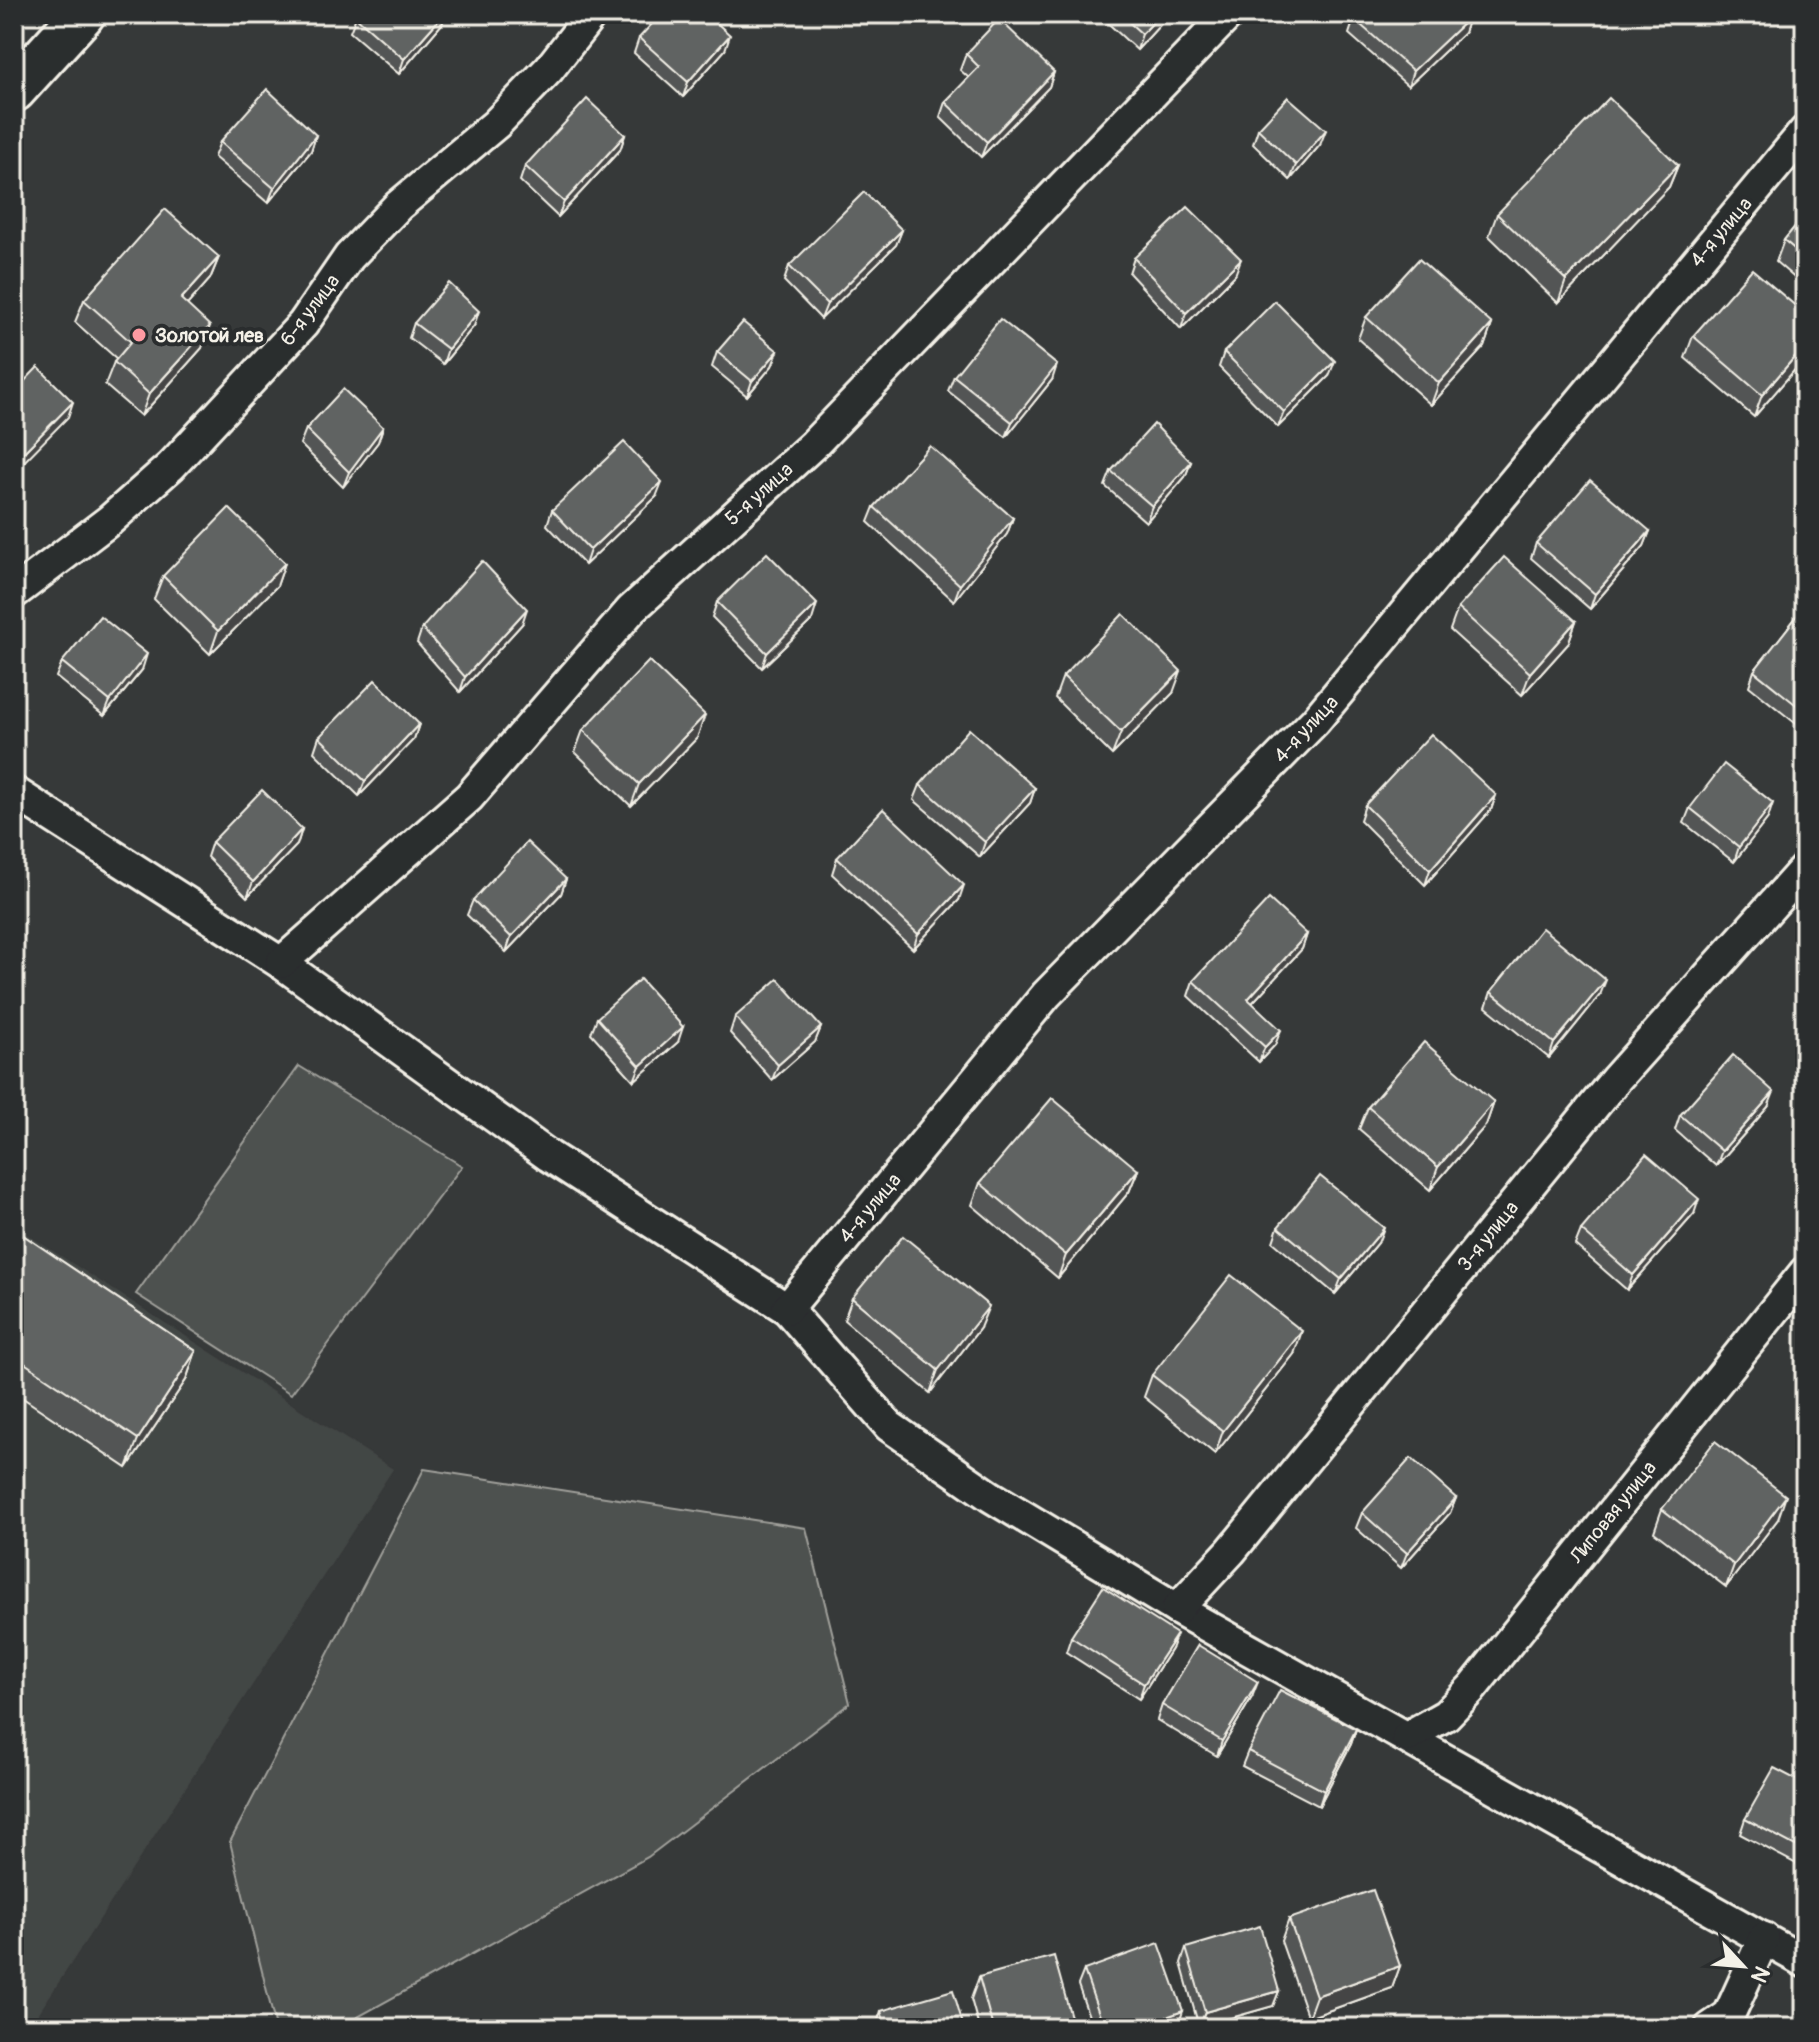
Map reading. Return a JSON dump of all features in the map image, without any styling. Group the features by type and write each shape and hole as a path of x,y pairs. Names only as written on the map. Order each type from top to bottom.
{"main road":[{"path":"14,90 83,14"}],"street":[{"name":"6-я улица","path":"14,593 110,520 171,466 303,324 349,257 398,206 496,124 549,69 592,14"},
{"name":"5-я улица","path":"281,963 469,797 631,610 814,444 1229,14"},
{"name":"4-я улица","path":"787,1309 1046,995 1315,721 1805,131"},
{"path":"14,792 281,963 549,1156 787,1309 889,1426 990,1496 1177,1609 1805,1962"},
{"name":"3-я улица","path":"1177,1609 1231,1551 1616,1079 1805,868"},
{"name":"Липовая улица","path":"1407,1737 1446,1715 1473,1687 1805,1272"},
{"path":"1710,2028 1729,2015 1764,1938"}],"shaded area":[{"path":"299,1066 462,1166 291,1394 136,1294"},
{"path":"14,1226 393,1469 29,2028 14,2028"},
{"path":"424,1469 806,1528 850,1703 648,1857 338,2028 276,2028 230,1842"}],"building":[{"path":"358,14 444,14 404,59 356,17"},
{"path":"661,14 707,14 730,35 688,82 639,38"},
{"path":"1120,14 1161,14 1142,34"},
{"path":"1359,14 1466,14 1469,18 1413,71 1354,19"},
{"path":"999,19 1054,72 987,142 945,102 979,67 966,54"},
{"path":"267,89 316,135 274,188 220,142"},
{"path":"1288,97 1326,130 1296,165 1258,129"},
{"path":"1609,98 1678,165 1566,280 1497,214"},
{"path":"587,99 625,135 564,202 525,166"},
{"path":"864,192 902,230 827,304 789,266"},
{"path":"1188,207 1241,259 1186,313 1134,258"},
{"name":"Золотой лев","path":"165,209 219,257 181,299 210,326 149,394 114,362 131,342 84,300"},
{"path":"1805,214 1805,258 1784,240"},
{"path":"1419,259 1492,324 1439,383 1366,317"},
{"path":"1752,269 1805,314 1805,345 1762,395 1693,336"},
{"path":"449,283 479,311 448,349 414,323"},
{"path":"1275,301 1335,361 1284,412 1224,352"},
{"path":"1000,319 1057,365 1012,422 954,376"},
{"path":"743,322 778,351 752,381 717,352"},
{"path":"38,367 73,402 14,462 14,392"},
{"path":"343,389 383,427 349,472 306,429"},
{"path":"1154,424 1191,462 1152,506 1111,471"},
{"path":"624,442 662,482 590,550 552,510"},
{"path":"930,446 1013,518 960,585 874,507"},
{"path":"1590,480 1650,531 1595,594 1536,543"},
{"path":"229,508 285,563 218,631 163,576"},
{"path":"767,553 817,604 767,653 717,602"},
{"path":"1504,557 1576,621 1530,673 1458,608"},
{"path":"482,561 527,609 465,677 422,628"},
{"path":"1805,606 1805,712 1754,671"},
{"path":"1123,614 1181,671 1121,732 1063,676"},
{"path":"100,616 147,654 110,701 62,662"},
{"path":"649,661 705,715 639,784 583,730"},
{"path":"375,680 419,724 365,781 319,737"},
{"path":"969,729 1035,788 985,842 920,785"},
{"path":"1431,734 1496,795 1430,870 1365,805"},
{"path":"1724,764 1773,803 1739,847 1690,808"},
{"path":"262,790 302,829 253,882 212,842"},
{"path":"883,809 964,885 918,934 837,858"},
{"path":"527,842 566,879 511,937 473,900"},
{"path":"1269,899 1307,934 1248,999 1281,1030 1265,1047 1193,981"},
{"path":"1542,928 1606,980 1554,1043 1491,992"},
{"path":"640,979 683,1027 640,1066 597,1018"},
{"path":"778,979 821,1027 778,1065 735,1017"},
{"path":"1424,1042 1494,1102 1438,1167 1368,1107"},
{"path":"1733,1055 1774,1092 1722,1151 1680,1115"},
{"path":"1052,1098 1138,1170 1066,1255 980,1183"},
{"path":"1646,1154 1699,1199 1633,1275 1581,1230"},
{"path":"1320,1176 1384,1228 1341,1279 1278,1227"},
{"path":"14,1229 196,1351 138,1439 14,1356"},
{"path":"903,1236 989,1306 938,1370 852,1298"},
{"path":"1231,1275 1302,1331 1223,1431 1152,1375"},
{"path":"1715,1441 1786,1496 1734,1565 1662,1509"},
{"path":"1411,1458 1456,1498 1407,1553 1362,1513"},
{"path":"1103,1587 1177,1634 1144,1684 1071,1637"},
{"path":"1198,1645 1258,1682 1222,1741 1162,1705"},
{"path":"1280,1690 1356,1729 1324,1791 1248,1751"},
{"path":"1774,1768 1805,1784 1805,1851 1745,1819"},
{"path":"1373,1890 1400,1966 1316,1996 1289,1919"},
{"path":"1260,1926 1279,1991 1205,2012 1186,1948"},
{"path":"1159,1943 1183,2011 1135,2028 1104,2028 1084,1970"},
{"path":"1054,1956 1074,2028 993,2028 979,1977"},
{"path":"953,1990 964,2028 886,2028 881,2011"}],"place":[{"name":"Золотой лев","path":"139,335"}]}
